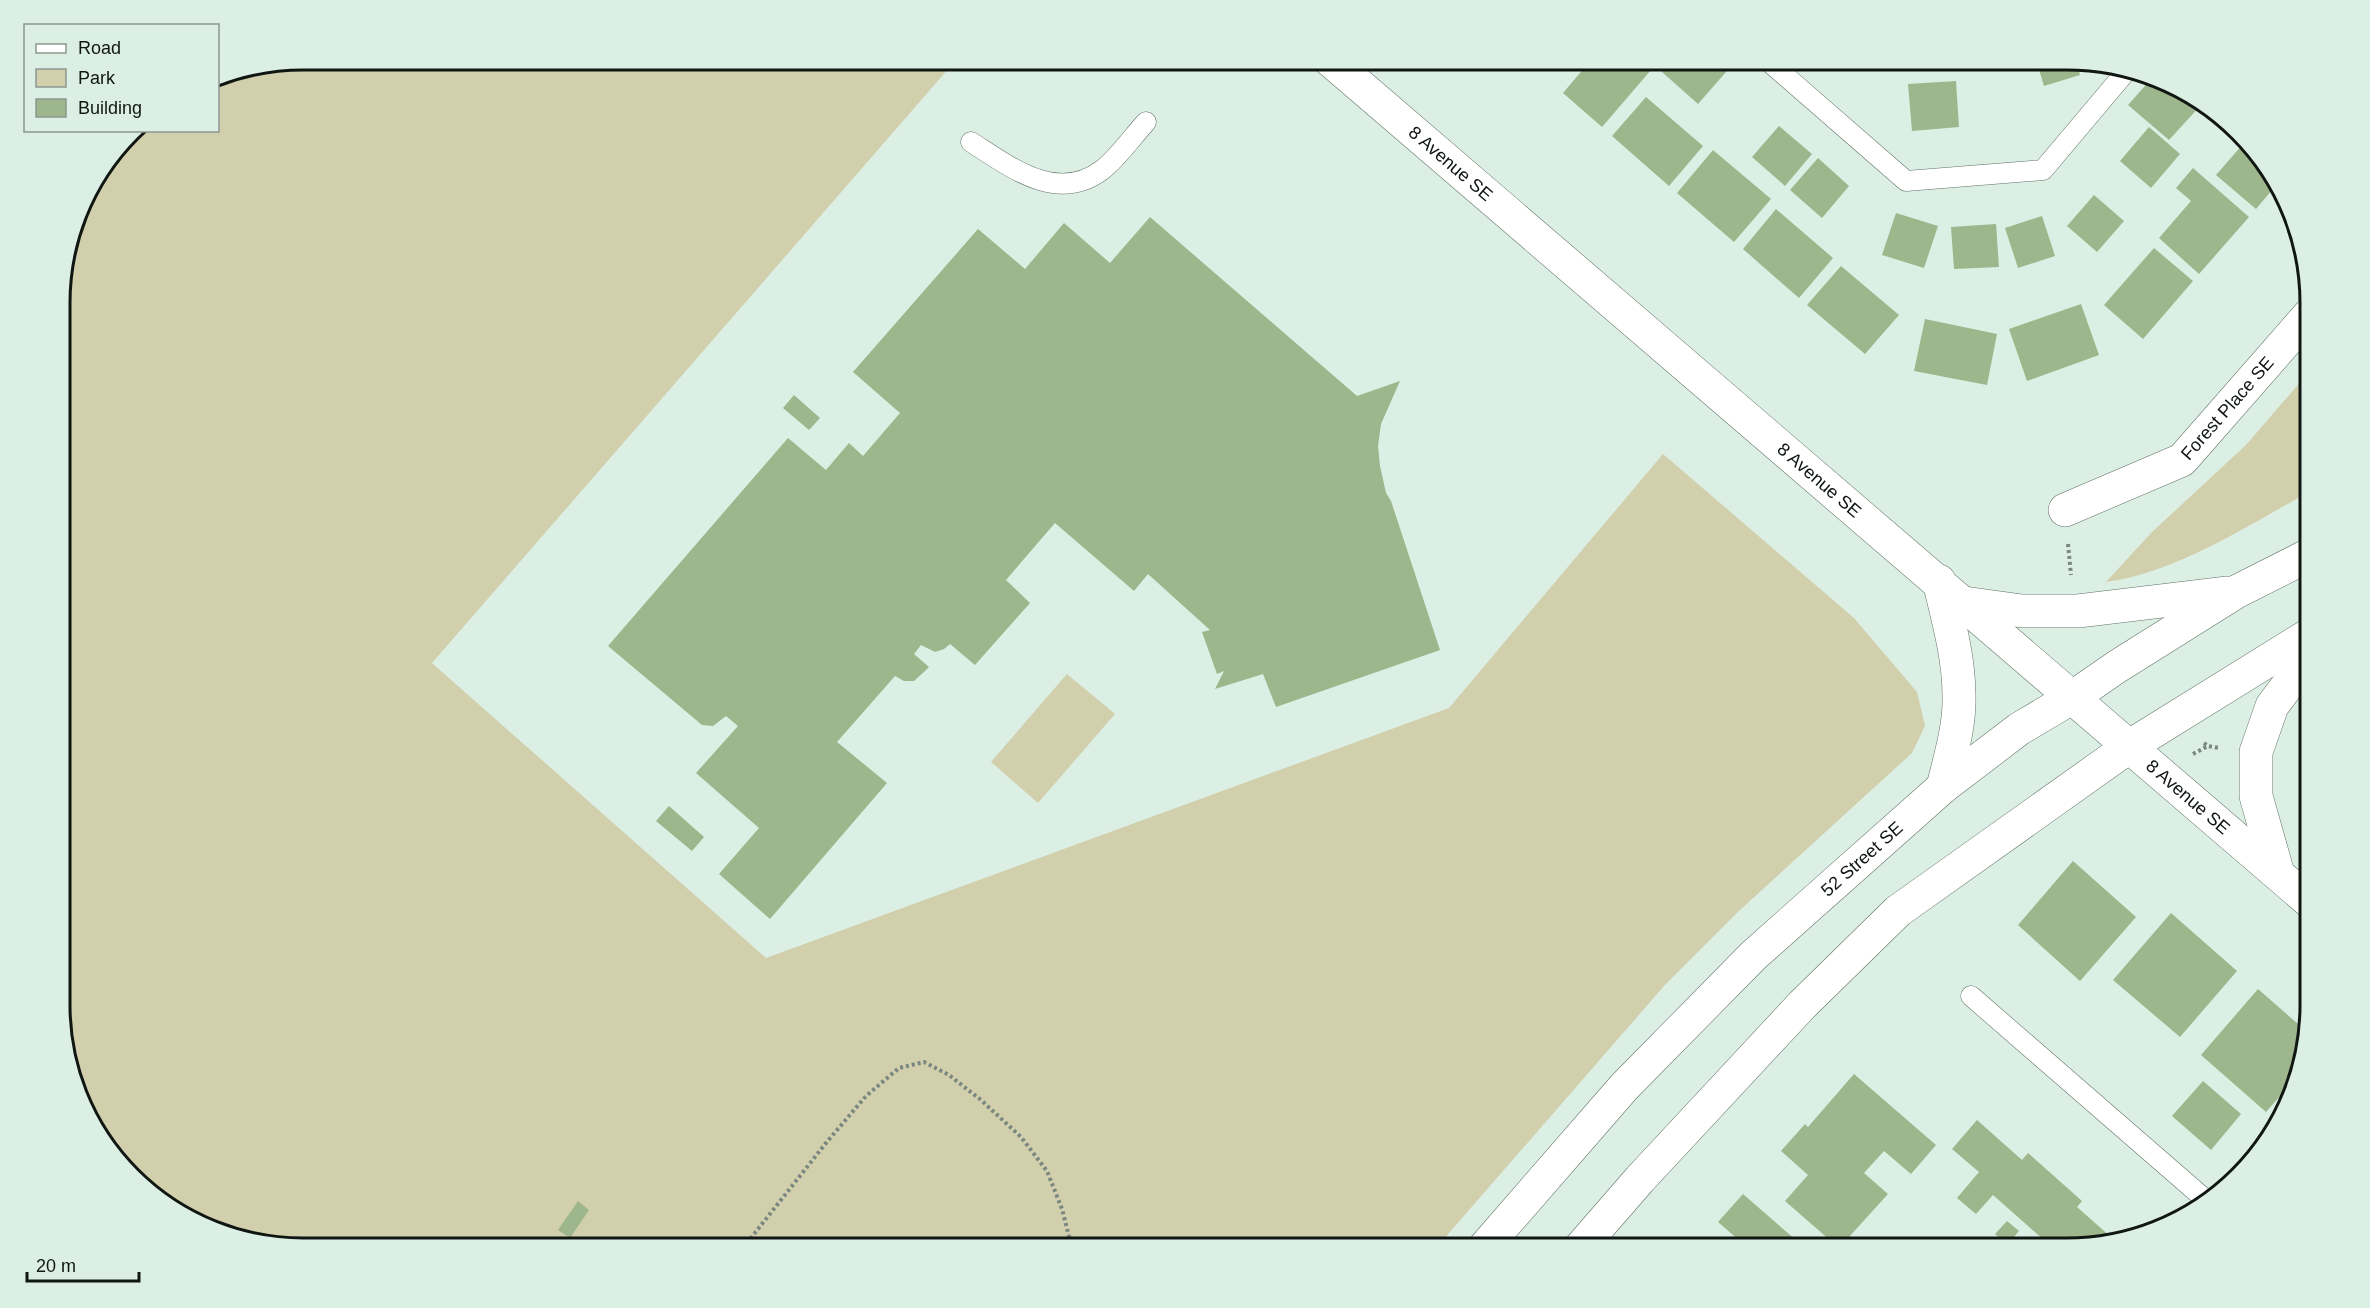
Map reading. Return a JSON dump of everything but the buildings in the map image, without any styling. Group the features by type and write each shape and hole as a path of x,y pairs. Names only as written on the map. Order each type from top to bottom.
{"main road":[{"name":"8 Avenue SE","path":"1342,70 2300,893"},
{"name":"Forest Place SE","path":"2065,510 2182,460 2300,325"},
{"name":"52 Street SE","path":"1493,1238 1624,1087 1746,963 1943,787 2019,729 2236,592 2300,560"},
{"path":"1939,581 1955,649 1959,697 1953,747 1943,787"},
{"path":"1964,603 2022,610 2078,611 2236,592"},
{"path":"1589,1238 1640,1179 1802,1005 1898,910 2130,747 2300,641"},
{"path":"2278,874 2256,796 2256,752 2272,706 2300,669"}],"lane":[{"path":"1778,70 1906,181 2043,170 2121,77"},
{"path":"971,142 1012,169 1046,183 1074,184 1102,170 1146,122"},
{"path":"1971,996 2200,1195"}],"path":[{"path":"2193,754 2208,746 2219,748"},
{"path":"751,1238 866,1096 899,1068 924,1062 949,1075 981,1100 1021,1137 1047,1171 1062,1209 1069,1238"}],"green space":[{"path":"304,70 947,70 432,663 766,958 1449,708 1663,454 1854,618 1917,692 1925,726 1912,753 1740,910 1664,986 1445,1238 304,1238 273,1236 243,1230 215,1220 187,1206 150,1180 128,1158 110,1134 88,1093 78,1065 72,1035 70,1004 70,304 72,273 78,243 88,215 102,187 128,150 146,132 219,132 219,87 243,78 273,72"},
{"path":"2300,382 2300,497 2237,533 2185,558 2132,577 2106,582 2151,533 2246,445"},
{"path":"1067,674 1115,714 1038,803 991,762"}]}
